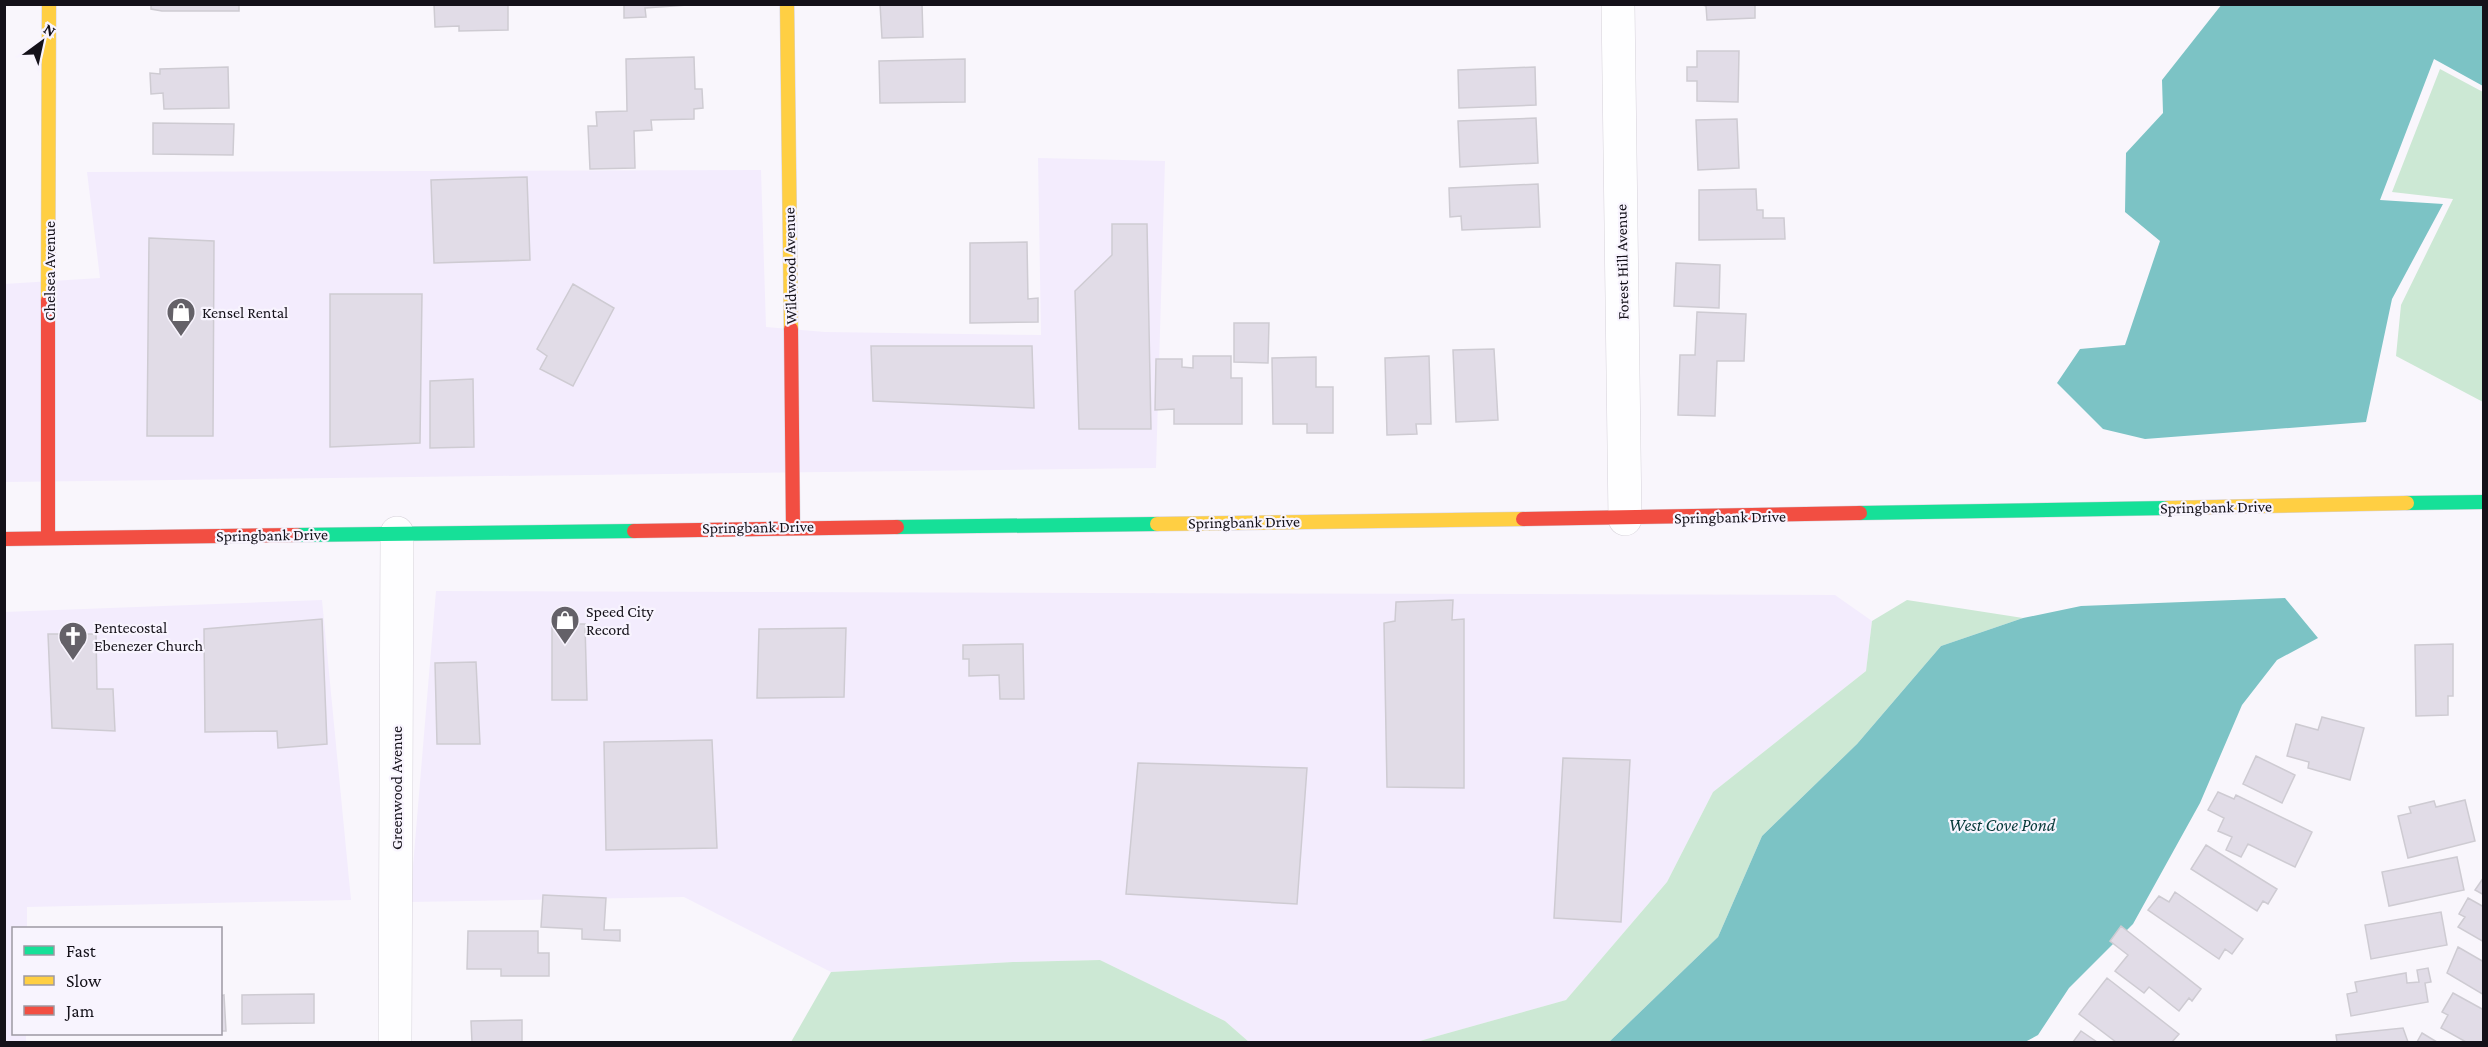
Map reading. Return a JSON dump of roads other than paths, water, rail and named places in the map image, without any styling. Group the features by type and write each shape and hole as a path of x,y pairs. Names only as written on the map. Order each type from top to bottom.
{"main road":[{"name":"Chelsea Avenue","path":"48,538 49,4"},
{"name":"Wildwood Avenue","path":"787,4 793,526"},
{"name":"Springbank Drive","path":"4,539 793,526 1625,519 2484,502"}],"street":[{"name":"Forest Hill Avenue","path":"1618,4 1625,519"},
{"name":"Greenwood Avenue","path":"395,1042 397,532"}],"water":[{"path":"2222,4 2483,5 2483,86 2434,59 2380,200 2443,204 2392,299 2366,422 2145,439 2103,429 2057,383 2080,349 2125,345 2160,241 2125,212 2126,153 2163,113 2162,80"},
{"name":"West Cove Pond","path":"2285,598 2318,638 2277,660 2242,705 2200,803 2133,924 2069,988 2038,1035 2025,1042 1609,1042 1718,937 1762,836 1857,744 1941,646 2023,618 2081,606"}],"place":[{"name":"Kensel Rental","path":"181,338"},
{"name":"Speed City Record","path":"565,646"},
{"name":"Pentecostal Ebenezer Church","path":"73,662"}]}
